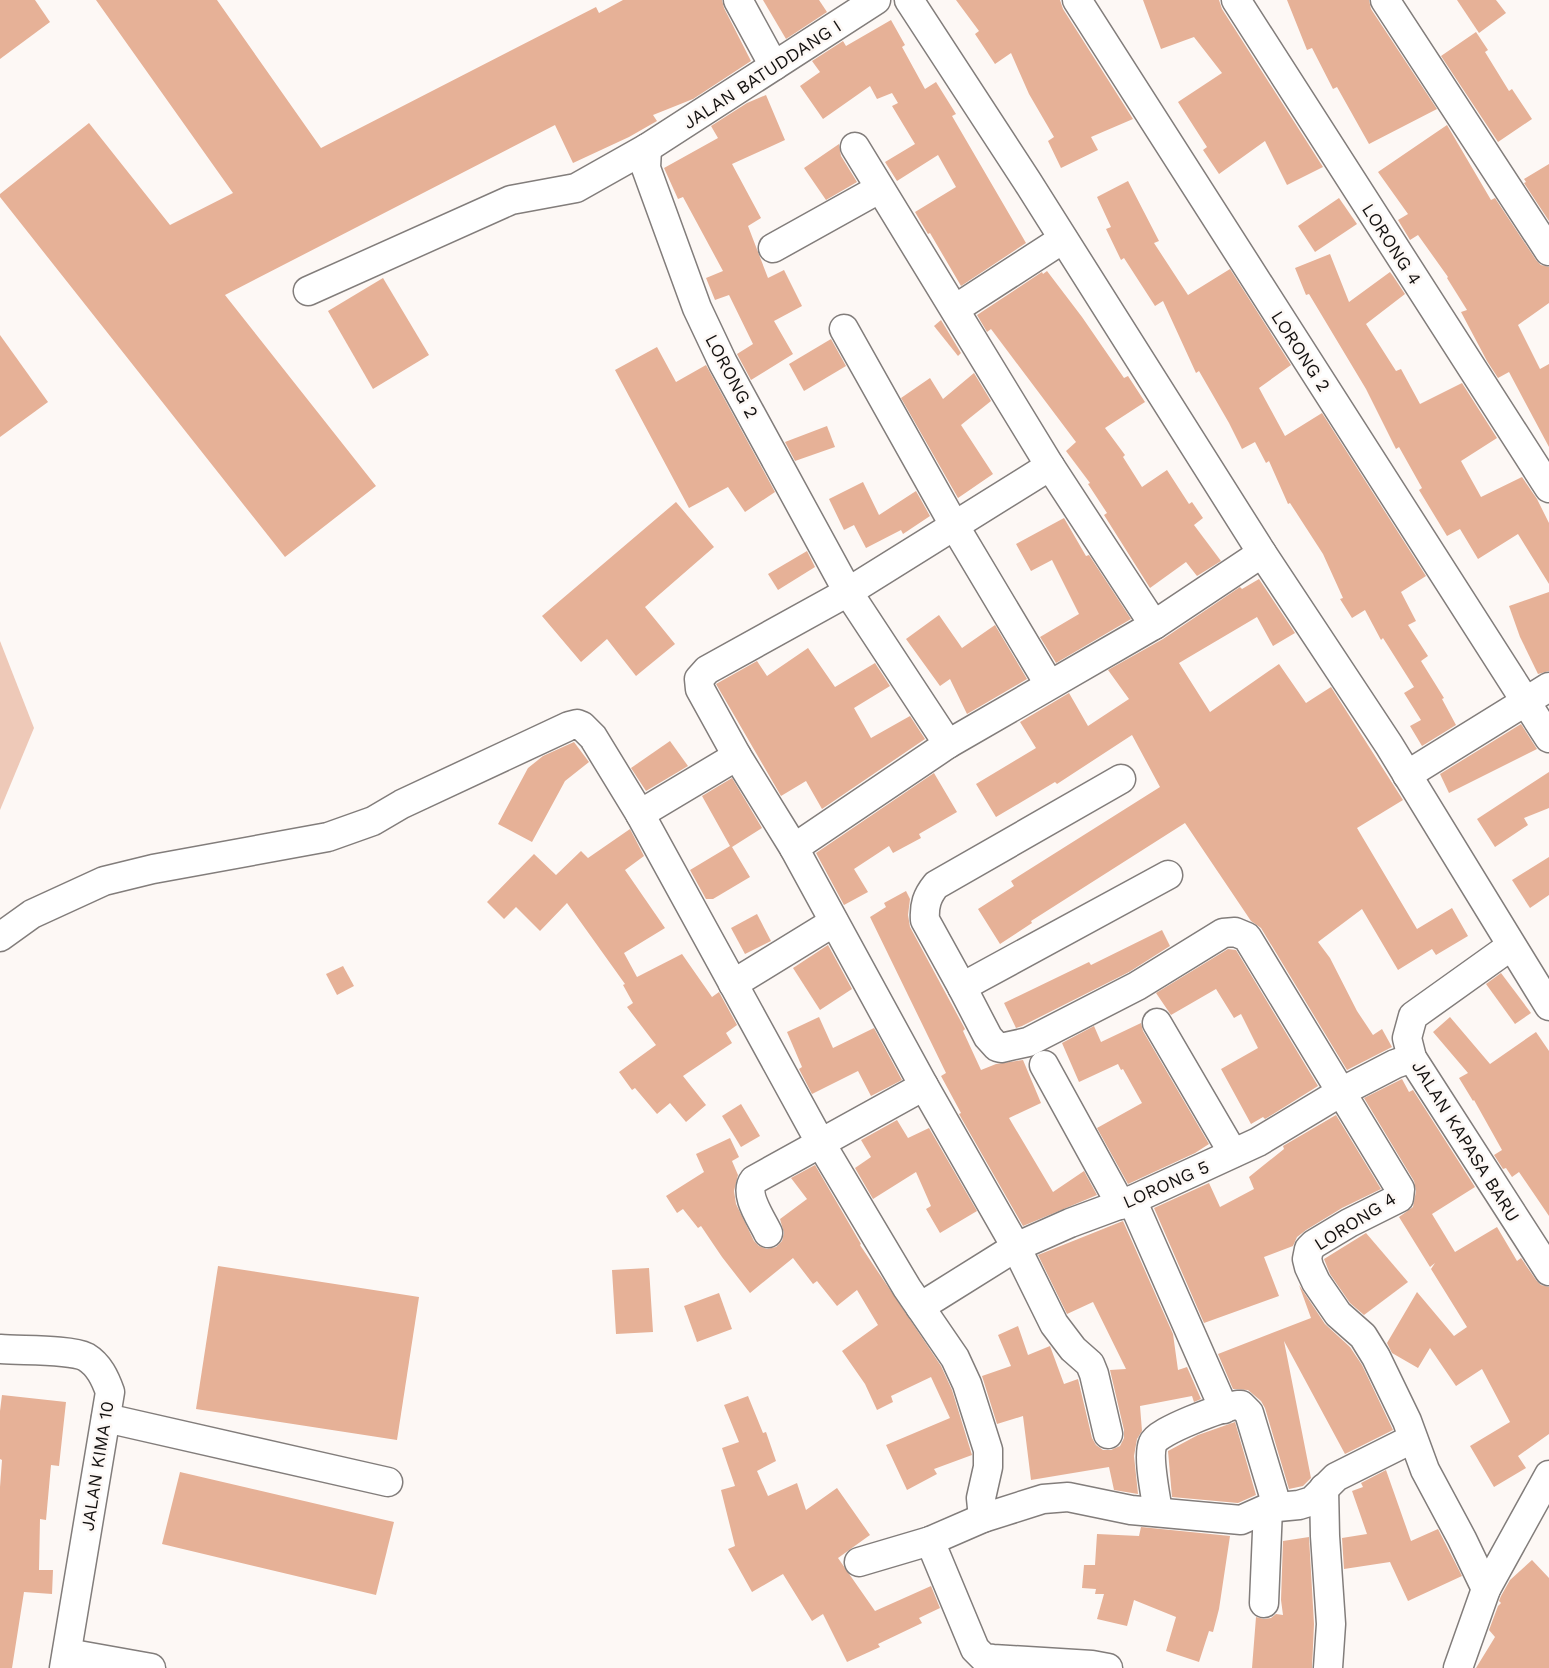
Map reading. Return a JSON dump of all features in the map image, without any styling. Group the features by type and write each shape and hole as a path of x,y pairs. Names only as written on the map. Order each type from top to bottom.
{"street":[{"path":"738,0 774,66"},
{"name":"JALAN BATUDDANG I","path":"308,291 511,200 576,188 647,148 876,0"},
{"path":"909,0 1262,553 1407,775 1549,1006"},
{"name":"LORONG 2","path":"1077,0 1537,694 1549,738"},
{"name":"LORONG 4","path":"1236,0 1549,488"},
{"path":"1385,0 1549,251"},
{"path":"855,147 1050,466 1154,624"},
{"name":"LORONG 2","path":"647,148 646,168 697,308 723,363 848,592 948,744"},
{"path":"773,248 879,189"},
{"path":"955,309 1063,239"},
{"path":"844,329 954,525 1049,684"},
{"path":"1050,466 848,592 707,670 698,682 737,756 794,848 924,1086 1016,1247 1054,1324 1073,1349 1090,1364 1108,1434"},
{"path":"794,848 948,744 1154,624 1262,553"},
{"path":"1407,775 1537,694"},
{"path":"0,937 32,914 104,880 328,837 373,821 402,804 569,726 577,724 582,726 593,738 640,814 820,1143 920,1307 955,1358 967,1384 988,1450 988,1467 981,1498 983,1518"},
{"path":"640,814 737,756"},
{"path":"1121,779 936,885 927,896 924,910 925,920 962,987 1168,875"},
{"path":"733,984 834,922"},
{"name":"LORONG 4","path":"962,987 988,1037 997,1047 1001,1047 1028,1041 1137,987 1223,933 1235,932 1246,937 1401,1189 1399,1198 1349,1223 1314,1244 1309,1249 1307,1259 1309,1267 1338,1314 1368,1343 1407,1421 1425,1470 1486,1589"},
{"name":"JALAN KAPASA BARU","path":"1511,946 1413,1016 1407,1038 1412,1058 1549,1271"},
{"path":"1156,1023 1233,1154"},
{"name":"LORONG 5","path":"920,1307 1016,1247 1126,1202 1233,1154 1258,1142 1341,1092 1395,1064 1412,1058"},
{"path":"1044,1065 1126,1202 1224,1409"},
{"path":"768,1233 749,1193 750,1185 762,1174 924,1086"},
{"name":"JALAN KIMA 10","path":"0,1349 71,1353 84,1356 96,1365 110,1392 65,1660"},
{"path":"1158,1512 1150,1452 1153,1442 1160,1434 1170,1429 1231,1406 1242,1405 1249,1413 1272,1507 1264,1603"},
{"path":"106,1418 388,1482"},
{"path":"859,1562 930,1541 983,1518 1043,1500 1068,1497 1131,1509 1241,1520 1272,1507 1307,1504 1336,1477 1350,1468 1412,1439"},
{"path":"1458,1668 1486,1589 1549,1475"},
{"path":"1324,1488 1331,1624 1328,1668"},
{"path":"930,1541 975,1648 981,1655 993,1659 1108,1668"},
{"path":"65,1660 151,1668"}],"shaded area":[{"path":"0,641 34,728 0,810"}],"building":[{"path":"0,0 35,0 50,22 0,59"},
{"path":"96,0 217,0 321,148 596,7 599,13 623,0 722,0 751,61 693,99 653,115 657,121 573,163 555,125 225,295 376,486 285,557 0,197 0,194 89,123 170,225 233,193"},
{"path":"763,0 819,0 827,12 786,39"},
{"path":"956,0 1060,0 1063,9 1133,119 1091,137 1098,150 1061,168 1048,141 1054,137 1029,94 1011,53 995,64 975,34 979,31"},
{"path":"1143,0 1219,0 1222,9 1323,167 1287,185 1265,141 1219,174 1203,150 1207,147 1178,102 1222,73 1194,37 1161,49"},
{"path":"1287,0 1369,0 1371,9 1437,109 1369,144 1337,87 1333,89 1312,48 1307,50"},
{"path":"1457,0 1496,0 1506,13 1479,33"},
{"path":"891,20 905,45 902,47 925,89 936,82 956,114 952,116 1026,243 961,286 915,212 956,187 938,155 897,181 885,162 915,144 892,106 898,103 892,93 877,99 870,86 823,119 800,86 820,72 812,61 843,41 846,46"},
{"path":"1476,32 1488,50 1485,52 1509,91 1512,89 1532,119 1498,142 1441,56"},
{"path":"766,95 785,140 732,164 761,218 748,226 768,278 784,270 802,306 774,321 793,354 751,380 737,354 753,344 729,295 715,300 706,278 723,271 683,197 678,199 664,168 718,138 711,126 747,103"},
{"path":"1447,125 1491,200 1495,198 1536,260 1541,265 1549,267 1549,303 1518,325 1540,369 1549,364 1549,447 1509,372 1498,378 1487,361 1461,312 1467,310 1448,277 1418,235 1410,240 1398,220 1408,214 1378,172"},
{"path":"839,144 841,156 857,182 826,200 804,168"},
{"path":"1549,164 1549,221 1524,183 1526,182 1524,179"},
{"path":"1128,181 1159,241 1154,243 1188,295 1230,269 1291,365 1259,388 1285,436 1322,413 1426,576 1401,592 1416,621 1408,625 1428,656 1421,661 1444,698 1442,699 1456,725 1422,746 1410,726 1421,720 1404,693 1414,687 1383,638 1381,640 1365,610 1352,618 1340,599 1343,598 1323,554 1290,503 1288,504 1269,461 1266,463 1255,442 1242,449 1199,371 1196,373 1163,301 1155,306 1124,258 1121,260 1106,229 1111,227 1097,197"},
{"path":"1339,198 1357,224 1315,252 1298,226"},
{"path":"1330,254 1349,302 1390,272 1405,294 1366,324 1396,371 1401,369 1420,404 1462,383 1497,438 1461,461 1481,497 1522,477 1549,523 1549,584 1518,534 1478,559 1460,529 1447,536 1419,490 1422,488 1399,447 1396,449 1366,389 1309,294 1306,295 1295,268"},
{"path":"1047,271 1124,378 1128,376 1145,402 1105,428 1125,455 1123,457 1142,487 1167,470 1189,504 1192,502 1203,518 1194,525 1221,561 1197,576 1186,562 1150,588 1104,515 1107,513 1088,484 1090,483 1066,451 1076,442 991,329 987,332 977,315 1042,272 1043,274"},
{"path":"383,278 429,355 373,389 328,311"},
{"path":"941,320 961,353 958,356 934,326"},
{"path":"0,335 48,402 0,437"},
{"path":"831,339 846,366 804,391 789,364"},
{"path":"657,347 676,382 706,365 775,492 745,512 728,487 689,508 615,370"},
{"path":"974,373 991,401 961,425 993,474 958,498 901,398 930,378 943,399"},
{"path":"827,426 835,447 795,461 785,442"},
{"path":"863,482 879,515 916,491 930,516 903,534 901,530 866,548 854,525 844,530 829,499"},
{"path":"676,502 714,547 645,607 675,644 636,676 607,639 581,662 542,616"},
{"path":"1064,518 1086,556 1089,555 1131,619 1056,663 1040,637 1079,614 1052,560 1031,571 1016,544"},
{"path":"807,551 815,567 778,590 768,574"},
{"path":"1259,579 1295,633 1273,646 1257,617 1179,663 1210,712 1279,664 1306,703 1331,687 1403,800 1357,828 1417,929 1452,908 1468,936 1436,955 1432,949 1398,970 1362,909 1318,942 1330,958 1357,1011 1373,1035 1382,1029 1392,1047 1347,1070 1261,928 1251,921 1185,823 1031,921 1032,923 1000,944 978,909 1014,886 1011,881 1160,787 1132,735 1057,784 1055,782 996,817 976,784 1036,748 1020,722 1069,693 1088,726 1129,699 1108,670 1163,639 1240,587 1242,589"},
{"path":"1549,592 1549,671 1538,674 1520,637 1509,606"},
{"path":"939,615 962,648 995,625 1027,679 967,714 950,679 940,686 906,639"},
{"path":"808,648 835,687 875,663 890,686 854,708 871,738 910,716 925,739 822,809 806,781 781,796 716,684 757,661 767,676"},
{"path":"1521,724 1537,749 1449,793 1440,774"},
{"path":"670,741 688,766 646,791 631,768"},
{"path":"574,742 589,762 565,781 532,842 498,824 528,768 543,756"},
{"path":"1549,772 1549,808 1524,818 1528,825 1495,847 1477,819"},
{"path":"934,773 957,812 919,834 921,838 893,853 889,846 854,869 868,892 844,905 816,853"},
{"path":"732,778 762,828 732,847 750,877 713,899 706,899 690,870 730,846 702,796"},
{"path":"630,829 644,856 625,870 665,928 624,953 637,977 682,954 712,997 719,992 737,1025 726,1033 732,1043 683,1076 706,1105 686,1122 670,1103 657,1114 635,1088 632,1090 619,1072 656,1045 627,1007 633,1003 623,985 625,984 567,903 540,931 516,907 504,919 487,902 534,854 556,875 581,851 588,858"},
{"path":"1549,857 1549,895 1530,908 1512,880"},
{"path":"906,891 910,899 908,915 910,927 965,1029 963,1031 981,1070 996,1064 1023,1060 1041,1103 1009,1118 1053,1192 1084,1171 1097,1195 1023,1226 959,1114 961,1113 941,1076 946,1073 870,917 886,907 884,903"},
{"path":"757,914 771,941 745,954 731,928"},
{"path":"1162,930 1170,946 1129,972 1016,1028 1004,1003 1089,962 1091,965"},
{"path":"828,945 852,989 820,1010 793,968"},
{"path":"1228,949 1236,950 1318,1086 1265,1119 1263,1117 1251,1124 1221,1069 1258,1048 1241,1014 1234,1018 1216,989 1171,1015 1156,993"},
{"path":"343,966 354,986 337,995 326,974"},
{"path":"1501,973 1531,1013 1515,1024 1486,984"},
{"path":"819,1017 833,1048 874,1028 902,1080 871,1096 858,1071 812,1094 799,1069 802,1067 787,1032"},
{"path":"1450,1017 1490,1064 1536,1032 1549,1051 1549,1216 1519,1172 1512,1177 1506,1168 1503,1169 1494,1155 1502,1150 1459,1078 1468,1073 1433,1032"},
{"path":"1141,1023 1143,1031 1209,1144 1195,1153 1128,1184 1097,1128 1142,1103 1118,1064 1079,1082 1062,1043 1094,1026 1101,1042"},
{"path":"1402,1079 1409,1092 1413,1090 1475,1187 1432,1214 1455,1252 1497,1227 1517,1261 1521,1258 1536,1280 1541,1285 1549,1287 1549,1434 1518,1456 1526,1468 1494,1487 1470,1446 1510,1422 1482,1369 1456,1386 1430,1348 1418,1368 1392,1353 1387,1343 1417,1292 1454,1336 1467,1327 1431,1269 1435,1263 1430,1267 1399,1217 1413,1207 1416,1191 1414,1181 1364,1098"},
{"path":"741,1104 760,1136 741,1147 722,1116"},
{"path":"1336,1115 1381,1189 1342,1208 1306,1230 1297,1237 1293,1246 1264,1257 1279,1296 1204,1323 1154,1208 1209,1183 1220,1207 1254,1189 1249,1177 1284,1149 1283,1146"},
{"path":"897,1120 908,1138 929,1128 977,1211 940,1233 926,1209 931,1206 916,1172 873,1199 855,1168 871,1157 861,1140"},
{"path":"730,1138 739,1157 732,1161 738,1175 734,1191 736,1204 754,1241 767,1249 776,1247 782,1241 784,1233 780,1219 807,1199 791,1178 815,1165 860,1245 941,1366 952,1390 972,1455 934,1469 937,1474 907,1490 886,1445 950,1418 931,1377 891,1396 893,1402 877,1410 865,1384 842,1351 878,1325 857,1290 837,1306 817,1281 813,1284 793,1258 750,1293 701,1226 698,1228 683,1209 677,1213 666,1196 704,1172 696,1154"},
{"path":"1123,1221 1173,1334 1178,1370 1187,1367 1201,1399 1194,1402 1192,1396 1140,1406 1142,1431 1137,1439 1134,1456 1138,1494 1114,1490 1109,1467 1031,1480 1023,1416 997,1424 982,1376 1011,1366 998,1335 1018,1326 1028,1355 1050,1346 1064,1384 1078,1379 1092,1438 1096,1445 1103,1450 1111,1450 1120,1446 1124,1438 1124,1430 1110,1370 1126,1369 1093,1302 1067,1314 1038,1255"},
{"path":"1366,1233 1408,1282 1364,1315 1350,1303 1330,1274 1324,1259"},
{"path":"218,1266 419,1297 397,1440 196,1409"},
{"path":"649,1268 653,1332 616,1334 612,1270"},
{"path":"1299,1285 1325,1324 1350,1347 1362,1365 1393,1430 1345,1454 1284,1341 1311,1478 1303,1486 1289,1489 1265,1408 1261,1401 1248,1390 1233,1389 1218,1354 1311,1318"},
{"path":"719,1293 732,1329 697,1342 684,1306"},
{"path":"2,1395 66,1402 59,1466 51,1465 46,1520 40,1519 39,1570 53,1570 52,1594 24,1592 12,1668 0,1668 2,1460 0,1459 0,1411"},
{"path":"748,1396 763,1433 766,1432 776,1461 757,1471 768,1496 797,1483 806,1510 837,1488 870,1535 838,1558 875,1611 931,1586 940,1608 919,1618 922,1623 878,1644 880,1647 847,1662 823,1614 812,1621 783,1574 752,1592 728,1549 735,1546 721,1490 735,1486 722,1448 739,1442 724,1405"},
{"path":"1235,1422 1256,1495 1238,1503 1172,1497 1168,1451 1198,1435"},
{"path":"1386,1470 1411,1541 1438,1529 1462,1576 1408,1601 1390,1562 1344,1569 1342,1538 1367,1534 1352,1491 1363,1487 1361,1483"},
{"path":"180,1472 394,1522 376,1595 162,1544"},
{"path":"1141,1527 1230,1536 1219,1609 1213,1632 1209,1631 1199,1662 1166,1651 1176,1617 1134,1600 1127,1626 1097,1619 1104,1594 1095,1594 1096,1589 1082,1588 1084,1565 1095,1565 1097,1534 1139,1536"},
{"path":"1309,1537 1314,1624 1312,1668 1252,1668 1256,1617 1264,1619 1276,1614 1283,1615 1281,1600 1283,1541"},
{"path":"1532,1560 1549,1578 1549,1668 1476,1668 1495,1637 1489,1630 1501,1603 1499,1601 1501,1596 1510,1580"}]}
